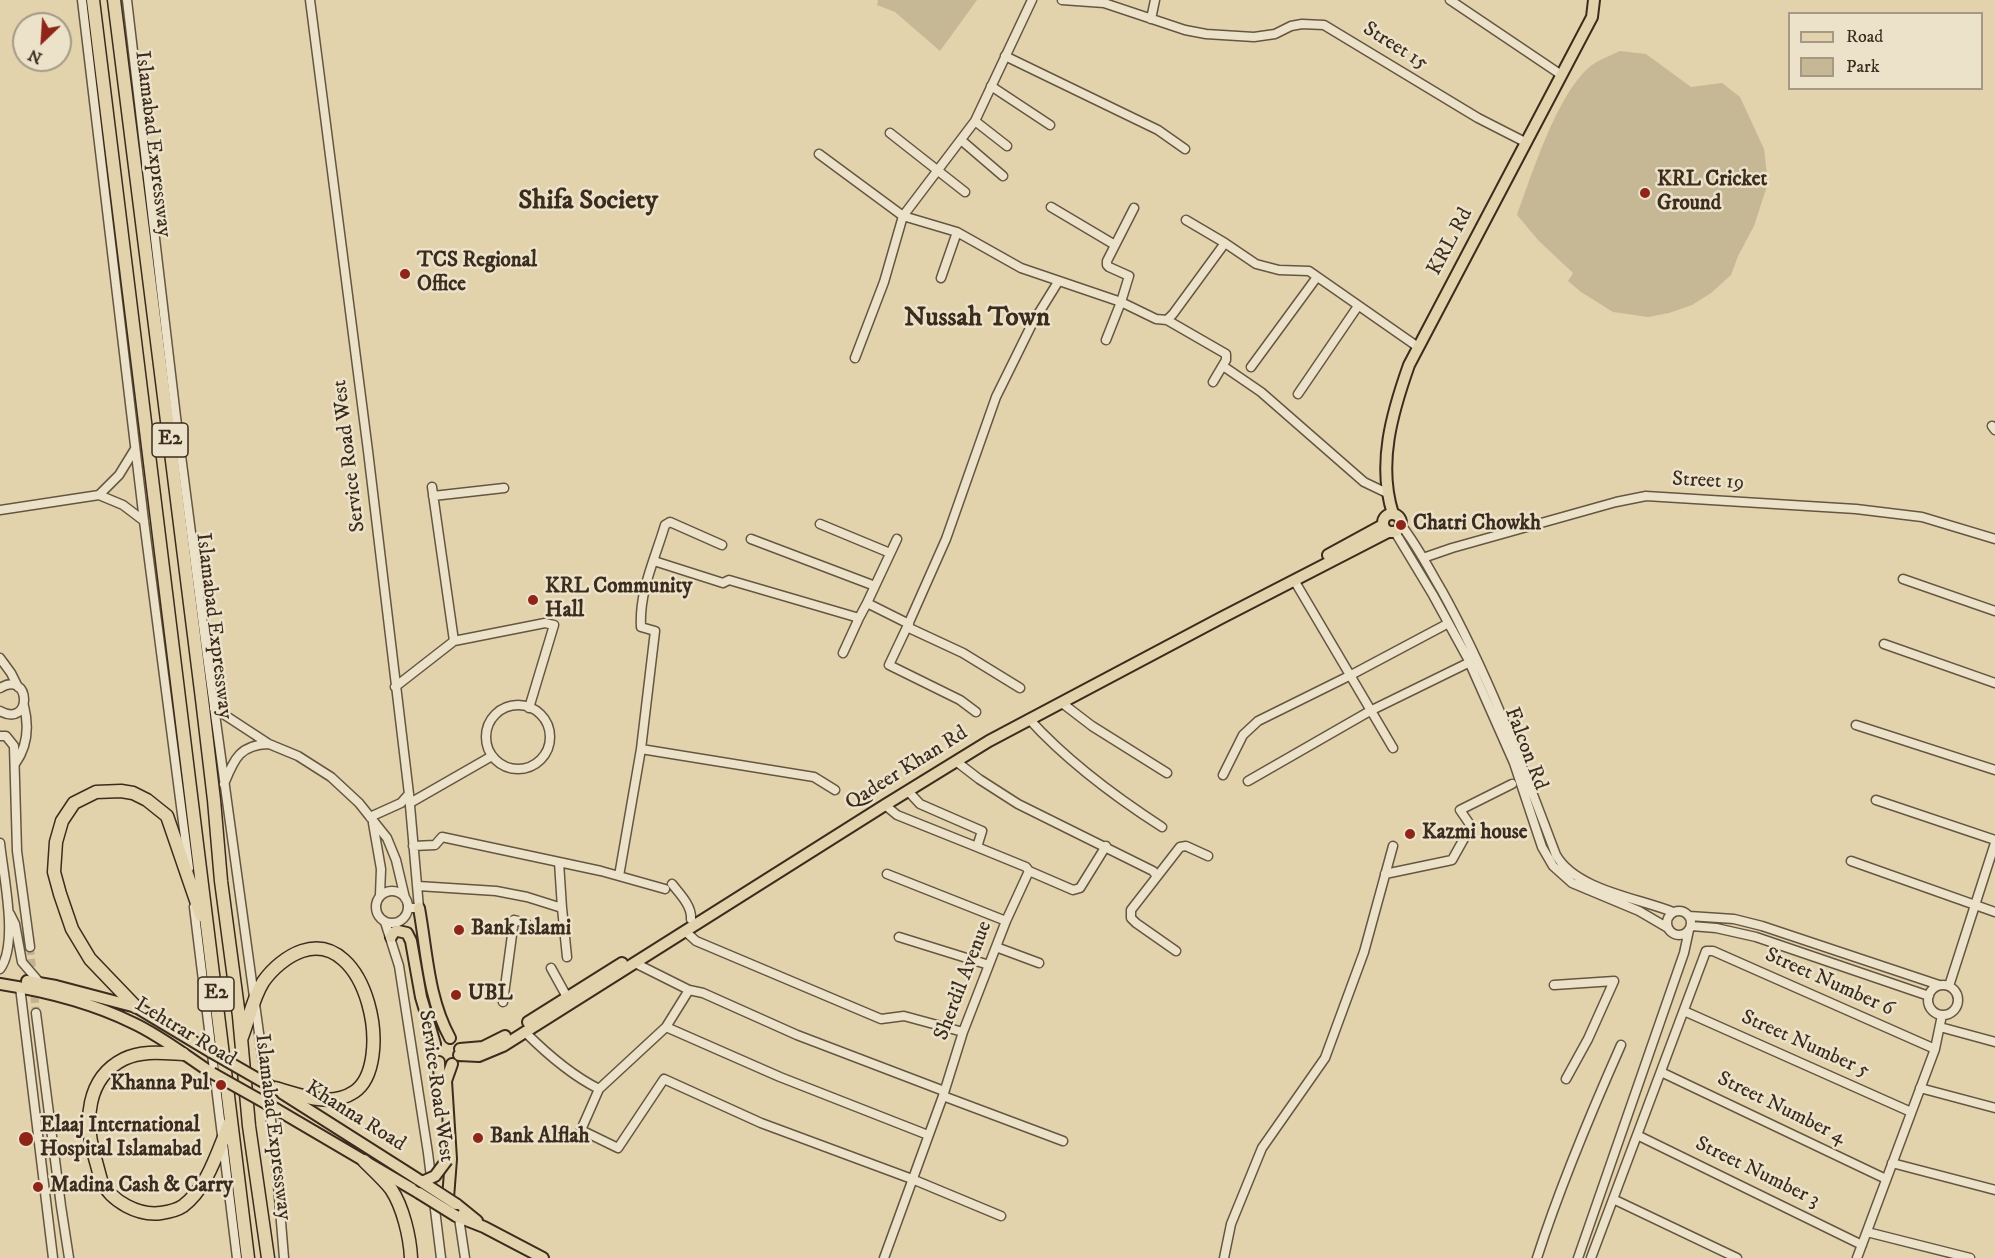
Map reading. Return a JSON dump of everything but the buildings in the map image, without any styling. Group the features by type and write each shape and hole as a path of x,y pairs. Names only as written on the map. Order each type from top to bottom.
{"highway":[{"name":"Islamabad Expressway","path":"93,0 248,1258"},
{"name":"Islamabad Expressway","path":"114,0 202,699 249,1126 268,1258"},
{"path":"136,1007 90,959 72,929 54,872 56,842 62,820 74,802 96,792 121,791 133,793 147,800 167,816 209,942"},
{"path":"241,1041 264,981 286,958 307,949 331,950 353,968 364,991 370,1012 374,1054 368,1074 354,1092 327,1100 273,1087"},
{"path":"183,1054 155,1053 125,1059 99,1081 88,1109 88,1130 102,1182 125,1206 149,1214 181,1208 199,1190 214,1162 231,1119"},
{"path":"364,1161 392,1191 411,1247 411,1258"}],"main road":[{"name":"KRL Rd","path":"1392,528 1385,517 1393,514 1387,493 1389,434 1394,409 1408,365 1592,16 1594,0"},
{"name":"Qadeer Khan Rd","path":"457,1056 478,1056 488,1053 885,805 1029,719 1392,528"},
{"name":"Qadeer Khan Rd","path":"457,1056 498,1041 987,735 1392,528"},
{"path":"414,908 437,1014 450,1038"},
{"path":"390,936 398,930 407,933 411,941 421,997 435,1044 434,1056 439,1062 447,1160 435,1176 420,1185"},
{"name":"Khanna Road","path":"0,977 40,983 136,1007 273,1087 420,1185 457,1217 484,1227 543,1258"},
{"name":"Lehtrar Road","path":"0,984 55,995 117,1016 151,1033 212,1073 276,1109"},
{"path":"435,1044 442,1039 450,1038 456,1041 457,1056 446,1081 452,1159 452,1201"},
{"path":"439,1062 457,1056"},
{"name":"Khanna Road","path":"276,1109 364,1161 452,1201 484,1227"}],"street":[{"path":"82,0 135,448 224,1136 237,1258"},
{"path":"127,0 176,417 275,1149 284,1258"},
{"name":"Service Road West","path":"310,0 368,451 406,800 418,886 414,908"},
{"path":"855,358 884,282 903,216 975,121 1032,0"},
{"name":"Street 15","path":"1062,0 1104,3 1185,30 1254,37 1275,34 1291,26 1302,24 1324,25 1478,118 1525,142"},
{"path":"1151,19 1155,0"},
{"path":"1450,0 1560,74"},
{"path":"1005,56 1158,130 1185,149"},
{"path":"991,86 1050,125"},
{"path":"975,121 1007,146"},
{"path":"890,133 965,192"},
{"path":"961,140 1003,176"},
{"path":"819,154 903,216 957,232 1021,268 1121,302 1156,319 1167,320 1226,354 1226,360 1213,382"},
{"path":"1052,207 1115,245"},
{"path":"1106,340 1129,276 1107,265 1134,208"},
{"path":"1186,220 1256,264 1279,270 1309,271 1418,347"},
{"path":"941,278 957,232"},
{"path":"1167,320 1225,243"},
{"path":"1251,367 1317,277"},
{"path":"976,712 966,703 889,665 946,539 996,397 1032,324 1058,282"},
{"path":"1298,394 1358,306"},
{"path":"1223,366 1261,392 1364,482 1387,493"},
{"path":"99,495 119,475 135,448"},
{"path":"454,641 432,491 504,488"},
{"path":"0,510 99,495 123,506 144,520"},
{"name":"Street 19","path":"1423,558 1616,502 1646,496 1856,508 1922,517 1995,538"},
{"path":"619,876 641,749 655,631 641,627 640,614 644,585 665,525 670,522 722,544"},
{"path":"820,524 890,553"},
{"name":"Falcon Rd","path":"1392,528 1423,558 1477,657 1517,750 1560,862 1569,871 1590,883 1673,912"},
{"name":"Falcon Rd","path":"1392,528 1434,595 1467,657 1514,763 1542,847 1552,866 1572,883 1638,911 1671,931"},
{"path":"751,539 874,586"},
{"path":"843,653 897,539"},
{"path":"654,561 723,583 729,580 859,618"},
{"path":"1903,579 1995,611"},
{"path":"1294,580 1393,748"},
{"path":"867,603 963,653 1020,688"},
{"path":"395,687 454,641 545,622 554,625 529,708"},
{"path":"1223,775 1243,735 1258,721 1445,625"},
{"path":"1884,644 1995,682"},
{"path":"0,658 23,692 25,699 24,706 28,724 22,755 15,764"},
{"path":"1248,781 1370,711 1466,664"},
{"path":"0,688 12,684 18,687"},
{"path":"1062,703 1092,726 1167,773"},
{"path":"523,705 529,708 544,718 549,729 550,742 537,763 526,768 513,769 501,764 492,756 487,745 486,732 490,721 499,711 510,706 523,705"},
{"path":"0,711 7,715 14,714 24,706"},
{"path":"214,708 268,744 297,756 331,777 374,818 387,838 396,860 405,898"},
{"path":"1029,719 1116,797 1162,827"},
{"path":"1856,725 1995,770"},
{"path":"0,736 6,736 14,746 16,851 30,947"},
{"path":"224,784 239,754 257,744 268,744"},
{"path":"641,749 814,777 835,789"},
{"path":"374,818 492,756"},
{"path":"957,762 1008,799 1106,846 1153,871 1156,875"},
{"path":"1385,874 1452,860 1471,826 1460,810 1512,784"},
{"path":"908,791 920,804 982,831 977,847"},
{"path":"1684,953 1680,939 1671,931 1667,920 1673,912 1682,911 1689,916 1734,919 1762,926 1944,986 1956,993 1958,1003 1952,1012 1942,1015 1933,1011 1929,996 1931,991 1944,986 1995,842 1876,800"},
{"path":"885,805 897,815 1026,867 1029,871 1073,890 1080,888 1106,846"},
{"path":"374,818 381,869 380,895 375,909 377,914 385,921 395,923 414,908 402,894 393,890 380,895"},
{"path":"413,846 435,845 442,837 668,886 687,904 691,920"},
{"path":"0,843 9,914 8,952 0,969"},
{"path":"1176,951 1131,918 1131,910 1154,882 1156,875 1183,846 1209,856"},
{"path":"1224,1258 1231,1224 1262,1148 1325,1058 1364,952 1393,846"},
{"path":"1851,861 1995,912"},
{"path":"559,862 567,957"},
{"name":"Sherdil Avenue","path":"884,1258 944,1094 963,1032 1006,921 1029,871"},
{"path":"887,874 1006,921"},
{"path":"418,886 496,891 527,897 562,908"},
{"path":"9,914 15,924 22,962 40,983"},
{"path":"1578,1258 1684,953 1690,928 1689,916"},
{"path":"503,1002 514,920 526,923"},
{"name":"Service Road West","path":"385,921 399,966 441,1258"},
{"path":"1671,931 1685,934 1690,928"},
{"path":"1690,928 1716,928 1756,937 1929,996"},
{"path":"686,931 696,941 881,1019 904,1016 963,1032"},
{"path":"899,937 989,965"},
{"path":"996,947 1039,963"},
{"name":"Street Number 6","path":"1684,1011 1706,951 1709,949 1935,1049"},
{"path":"635,963 689,990 703,993 797,1035 1063,1141"},
{"path":"550,968 567,997"},
{"path":"1554,985 1614,981 1566,1079"},
{"path":"20,987 53,1258"},
{"path":"689,990 666,1027 599,1089 581,1130 618,1148 664,1079 761,1123 912,1179 1001,1216"},
{"path":"1591,1258 1684,1011"},
{"name":"Street Number 5","path":"1684,1011 1911,1112"},
{"path":"36,1012 69,1258"},
{"path":"1857,1258 1935,1049 1942,1015"},
{"path":"666,1027 780,1077 928,1135"},
{"path":"1940,1027 1995,1042"},
{"path":"525,1032 546,1053 585,1082 599,1089"},
{"path":"1537,1258 1594,1106 1621,1045"},
{"name":"Street Number 4","path":"1661,1072 1886,1179"},
{"path":"1920,1088 1995,1108"},
{"name":"Street Number 3","path":"1637,1135 1862,1245"},
{"path":"1892,1163 1995,1190"},
{"path":"1613,1199 1737,1258"},
{"path":"457,1217 465,1258"},
{"path":"1867,1232 1970,1258"}],"green space":[{"path":"878,0 977,0 940,51 895,12 877,5"},
{"name":"KRL Cricket Ground","path":"1620,51 1646,54 1691,87 1722,83 1740,97 1764,149 1768,183 1754,226 1731,275 1711,293 1692,305 1648,317 1613,312 1581,292 1568,281 1573,273 1539,241 1517,215 1548,133 1570,91 1582,74 1595,63"}],"tunnel":[{"path":"30,947 36,1013"}],"place":[{"name":"KRL Cricket Ground","path":"1645,193"},
{"name":"TCS Regional Office","path":"405,274"},
{"name":"Chatri Chowkh","path":"1401,525"},
{"name":"KRL Community Hall","path":"533,600"},
{"name":"Kazmi house","path":"1410,834"},
{"name":"Bank Islami","path":"459,930"},
{"name":"UBL","path":"456,995"},
{"name":"Khanna Pul","path":"221,1085"},
{"name":"Bank Alflah","path":"478,1138"},
{"name":"Elaaj International Hospital Islamabad","path":"26,1139"},
{"name":"Madina Cash & Carry","path":"38,1187"}],"district":[{"name":"Shifa Society","path":"588,202"},
{"name":"Nussah Town","path":"977,319"}]}
